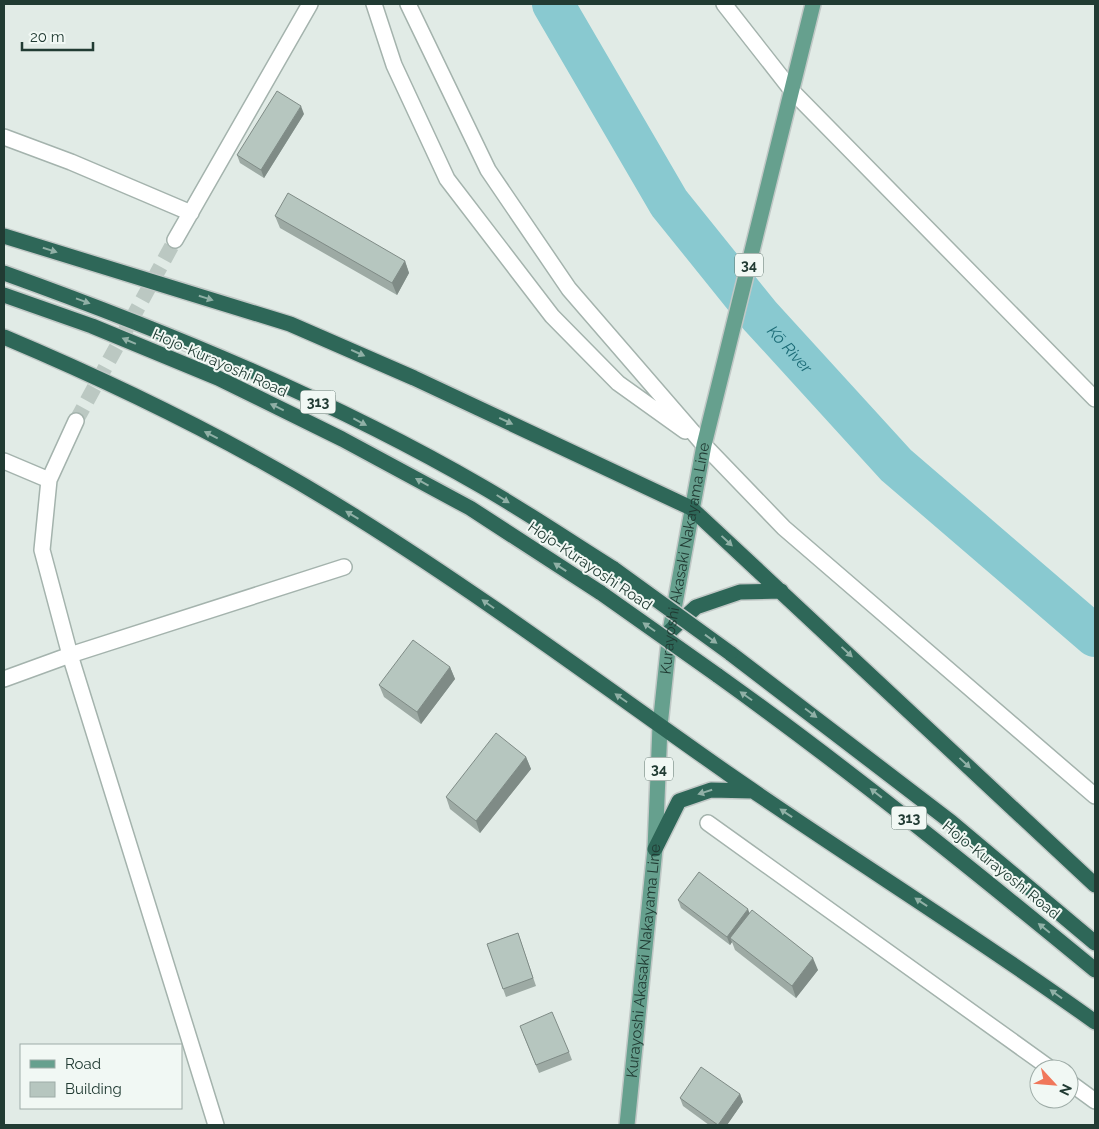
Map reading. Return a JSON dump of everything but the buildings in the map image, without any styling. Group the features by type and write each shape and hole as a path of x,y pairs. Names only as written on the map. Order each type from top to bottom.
{"highway":[{"path":"4,236 290,324 423,382 692,508 1095,885"},
{"name":"Hojo-Kurayoshi Road","path":"4,273 98,307 229,360 354,418 483,487 614,569 730,653 951,822 1095,943"},
{"name":"Hojo-Kurayoshi Road","path":"4,295 92,326 218,378 342,439 470,508 601,593 806,738 937,840 1095,970"},
{"path":"4,337 79,368 219,439 354,516 474,594 753,791 958,927 1095,1022"},
{"path":"670,630 696,606 740,592 781,591"},
{"path":"655,850 679,801 711,790 753,791"}],"main road":[{"name":"Kurayoshi Akasaki Nakayama Line","path":"627,1125 655,850 660,726 670,630 704,445 813,4"}],"street":[{"path":"175,240 310,4"},
{"path":"374,4 394,65 447,179 552,316 618,384 704,445"},
{"path":"408,4 488,170 569,289 704,445 784,528 1095,796"},
{"path":"724,4 792,92 1095,399"},
{"path":"4,137 71,162 191,213"},
{"path":"76,421 48,480 42,550 70,656 216,1125"},
{"path":"4,461 48,480"},
{"path":"4,679 344,568"},
{"path":"708,823 1037,1059"},
{"path":"1079,1089 1095,1101"}],"waterway":[{"name":"Kō River","path":"553,4 669,203 760,316 896,465 1095,636"}],"tunnel":[{"path":"76,421 175,240"}]}
